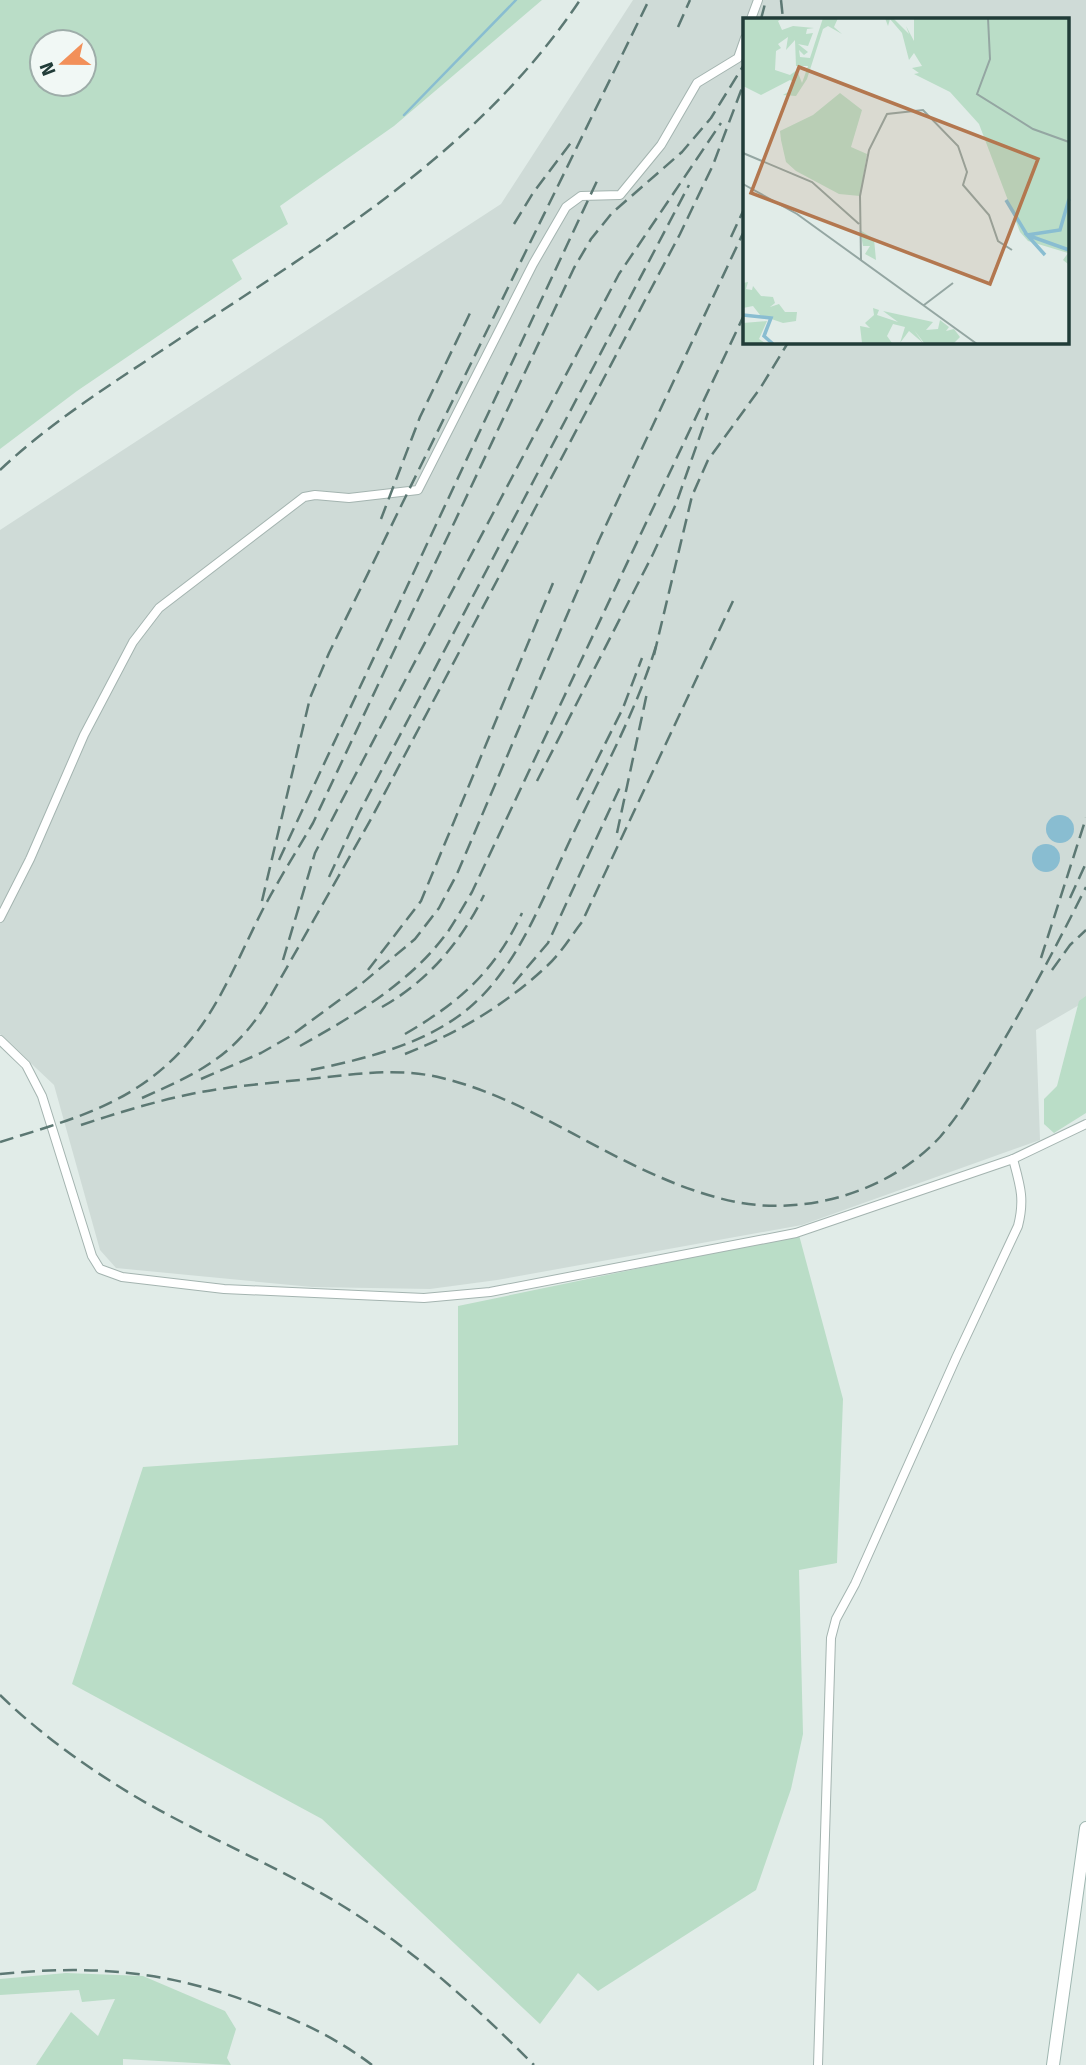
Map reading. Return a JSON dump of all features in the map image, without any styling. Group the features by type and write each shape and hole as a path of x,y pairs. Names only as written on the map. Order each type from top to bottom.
{"main road":[{"path":"1053,2065 1086,1828"}],"street":[{"path":"751,18 758,0"},
{"path":"0,918 30,859 84,735 134,642 159,608 303,497 315,495 349,498 418,490 533,264 566,207 581,196 620,195 661,145 697,83 738,58 743,44"},
{"path":"0,1040 26,1065 42,1096 92,1256 100,1269 122,1277 211,1288 424,1298 490,1292 796,1233 1013,1159 1086,1124"},
{"path":"818,2065 831,1638 836,1619 855,1584 1018,1226 1022,1192 1013,1159"}],"shaded area":[{"path":"633,0 1086,0 1086,1001 1036,1030 1040,1140 802,1225 497,1280 430,1289 312,1287 116,1268 100,1250 54,1085 0,1034 0,530 501,204"}],"green space":[{"path":"0,0 542,0 394,126 280,206 288,224 232,260 242,279 77,391 0,449"},
{"path":"1086,996 1086,1113 1054,1133 1044,1124 1044,1099 1057,1086 1079,1001"},
{"path":"799,1235 843,1399 837,1563 799,1570 803,1734 791,1789 756,1890 598,1991 578,1973 540,2024 322,1819 72,1684 143,1467 458,1445 458,1306"},
{"path":"66,1973 143,1976 225,2011 236,2029 227,2058 231,2065 123,2059 123,2065 36,2065 71,2012 98,2036 115,1999 82,2002 79,1990 0,1995 0,1979"}],"water":[{"path":"1060,815 1070,819 1074,829 1070,839 1060,843 1050,839 1046,829 1050,819"},
{"path":"1046,844 1056,848 1060,858 1056,868 1046,872 1036,868 1032,858 1036,848"}],"waterway":[{"path":"404,115 516,0"}],"railway":[{"path":"0,470 78,407 333,236 442,153 492,106 538,56 580,0"},
{"path":"262,901 310,698 329,653 649,0"},
{"path":"678,27 690,0"},
{"path":"761,18 766,0"},
{"path":"781,0 783,18"},
{"path":"0,1142 71,1119 106,1105 138,1087 182,1050 199,1029 226,985 262,911 313,823 574,268 591,239 612,213 682,152 711,118 743,66"},
{"path":"142,1098 196,1072 226,1052 265,1006 371,819 680,234 713,165 743,85"},
{"path":"283,960 315,853 340,804 619,274 721,123"},
{"path":"514,224 533,193 573,140"},
{"path":"279,860 597,181"},
{"path":"329,877 359,813 689,185"},
{"path":"731,237 743,211"},
{"path":"201,1079 261,1053 289,1037 360,985 415,939 439,908 457,874 599,540 743,233"},
{"path":"381,519 420,417 472,309"},
{"path":"300,1046 362,1009 400,981 434,949 455,921 472,892 743,317"},
{"path":"654,655 692,496 708,460 761,387 788,343"},
{"path":"537,781 653,554 676,504 708,413"},
{"path":"368,970 421,901 553,583"},
{"path":"405,1054 444,1037 499,1005 532,979 562,950 582,922 733,601"},
{"path":"311,1070 352,1061 414,1041 452,1021 487,991 517,950 541,905 629,719 656,646"},
{"path":"577,800 623,708 642,658"},
{"path":"617,833 647,693"},
{"path":"513,984 548,943 621,785"},
{"path":"1041,958 1086,818"},
{"path":"1070,898 1086,863"},
{"path":"81,1125 163,1101 221,1089 360,1074 409,1073 442,1078 499,1097 635,1166 708,1195 763,1205 819,1202 846,1195 897,1172 920,1156 940,1137 967,1101 1004,1041 1086,887"},
{"path":"382,1007 399,997 442,959 465,929 484,895"},
{"path":"405,1034 443,1010 474,983 500,952 522,913"},
{"path":"1052,970 1070,945 1086,930"},
{"path":"0,1695 30,1723 63,1748 131,1794 313,1888 365,1920 441,1978 534,2065"},
{"path":"0,1974 71,1970 169,1979 234,1996 295,2020 335,2040 372,2065"}]}
